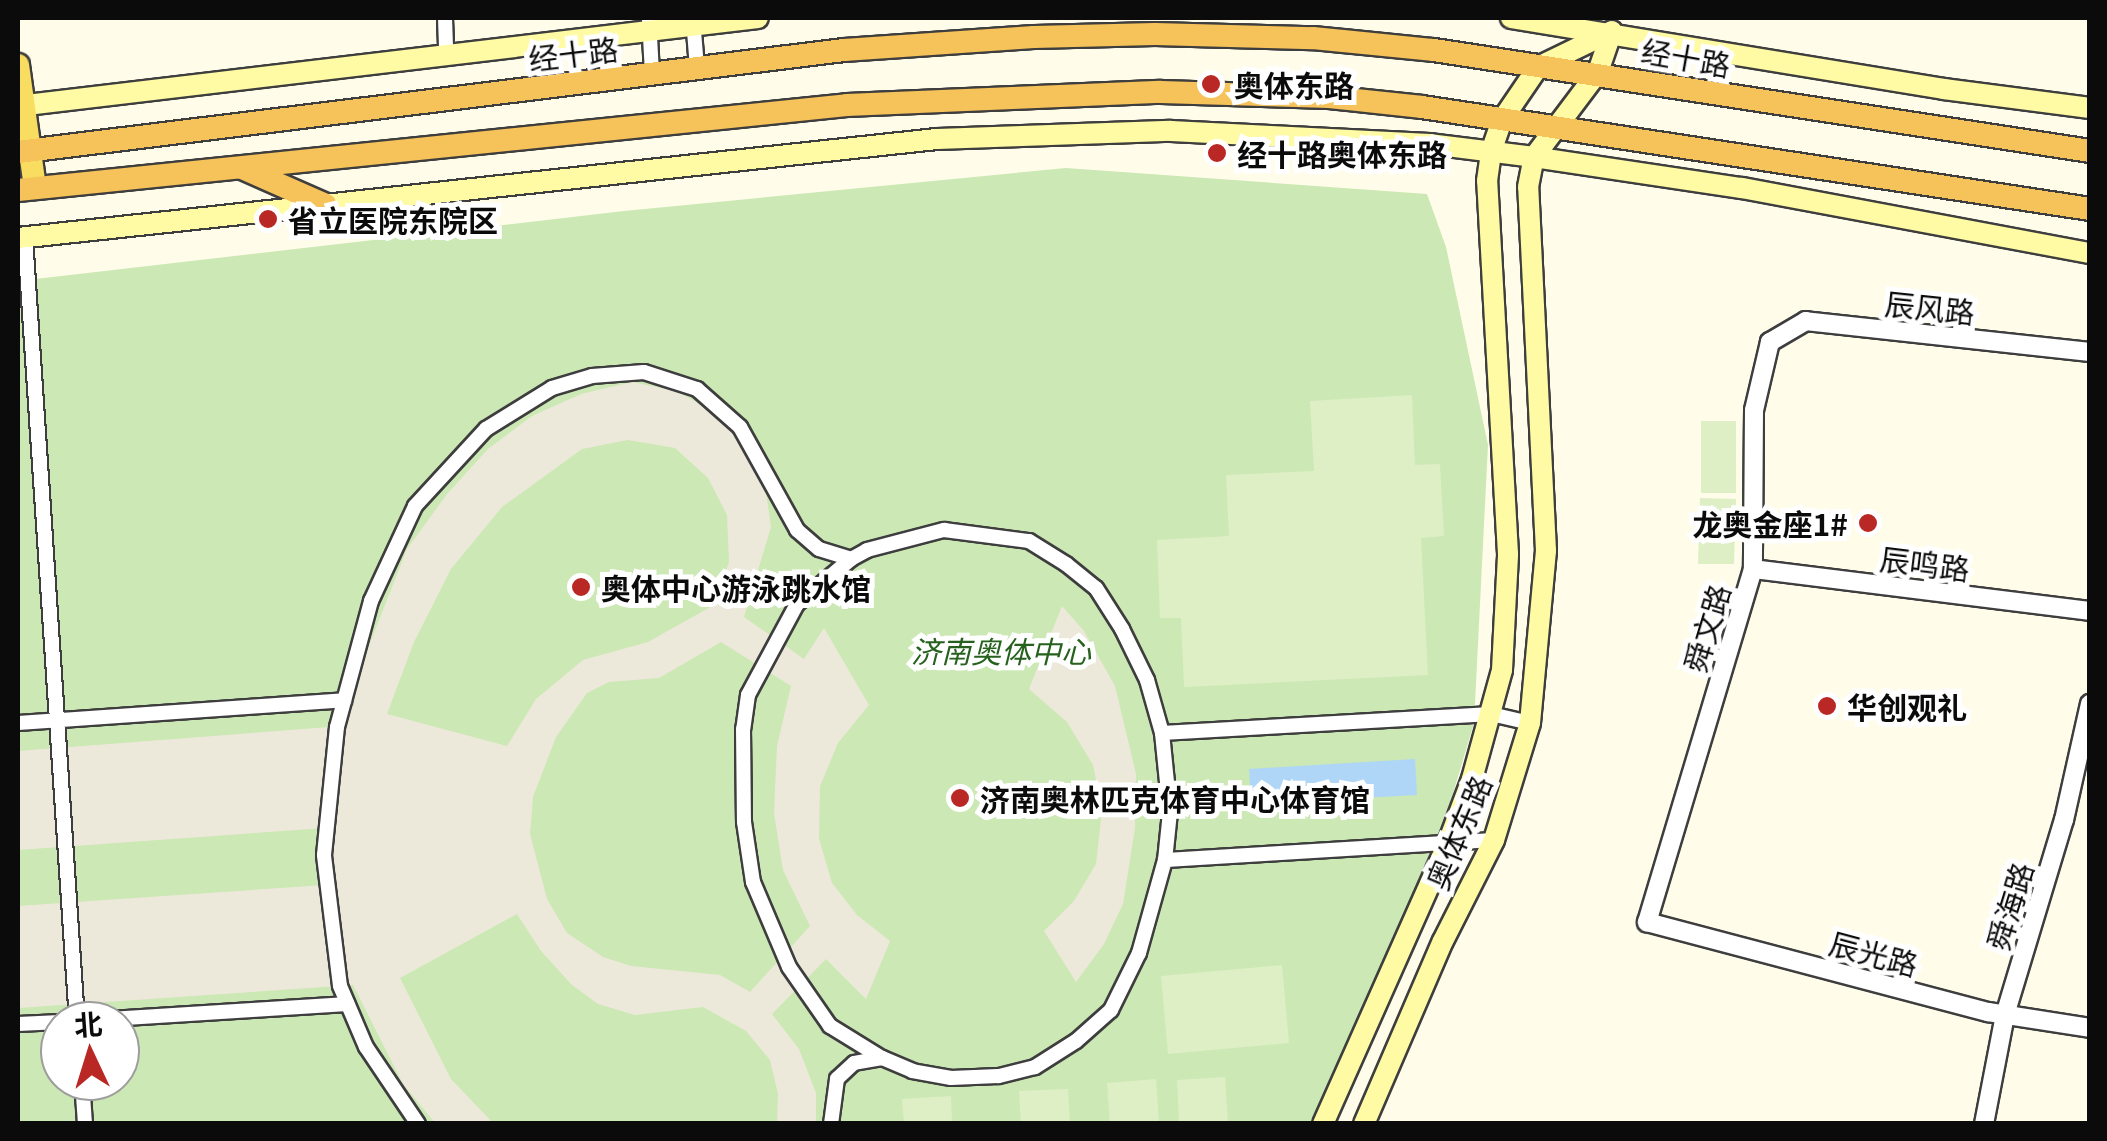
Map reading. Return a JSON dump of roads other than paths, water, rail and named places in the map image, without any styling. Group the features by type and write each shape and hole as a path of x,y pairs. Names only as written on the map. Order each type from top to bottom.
{"highway":[{"name":"经十路","path":"25,151 844,50 1034,37 1156,34 1313,38 1434,50 1538,68 1598,72 1861,119 2090,151"},
{"path":"26,189 847,105 1037,94 1329,97 2090,209"},
{"path":"239,167 326,205"}],"main road":[{"name":"经十路","path":"20,106 446,55 650,24 758,18"},
{"name":"经十路","path":"1511,18 1615,24 1944,89 2090,108"},
{"path":"1322,1124 1448,843 1502,670 1508,554 1487,181 1491,152 1502,120 1538,68 1615,24"},
{"path":"1534,157 1598,72 1615,24"},
{"path":"18,65 26,189"},
{"path":"21,238 828,150 1032,133 1312,136 1491,152 1742,188 2090,253"},
{"name":"奥体东路","path":"1364,1124 1442,941 1494,840 1530,723 1546,552 1528,187 1534,157"}],"street":[{"path":"444,18 446,55"},
{"path":"693,21 698,68"},
{"path":"650,24 652,74"},
{"path":"21,238 77,1001"},
{"name":"辰风路","path":"1770,342 1806,321 2090,352"},
{"name":"舜文路","path":"1646,922 1753,569 1754,410 1770,342"},
{"path":"418,1124 366,1047 340,986 324,856 344,700 370,601 415,506 486,429 552,388 592,376 644,372 698,389 740,427 797,530 819,549 851,560"},
{"path":"944,530 1029,541 1096,588 1147,680 1162,734 1170,812 1165,860 1140,952 1111,1010 1076,1041 1035,1067 998,1076 951,1078 913,1072 830,1026 789,966 753,882 744,822 743,729 748,695 797,604 868,550 944,530"},
{"name":"辰鸣路","path":"1753,569 2090,611"},
{"path":"18,722 344,700"},
{"name":"舜海路","path":"1984,1124 2006,1014 2064,820 2090,704"},
{"path":"1162,734 1491,714 1530,723"},
{"path":"1165,860 1494,840"},
{"name":"辰光路","path":"1646,922 2006,1014 2090,1028"},
{"path":"140,1017 347,1004"},
{"path":"831,1124 837,1080 854,1064 882,1058"}],"water":[{"path":"1415,759 1417,795 1251,804 1249,769"}],"place":[{"name":"奥体东路","path":"1211,84"},
{"name":"经十路奥体东路","path":"1217,153"},
{"name":"省立医院东院区","path":"268,219"},
{"name":"龙奥金座1#","path":"1868,523"},
{"name":"奥体中心游泳跳水馆","path":"581,587"},
{"name":"华创观礼","path":"1827,706"},
{"name":"济南奥林匹克体育中心体育馆","path":"960,798"}],"park label":[{"name":"济南奥体中心","path":"1001,650"}]}
